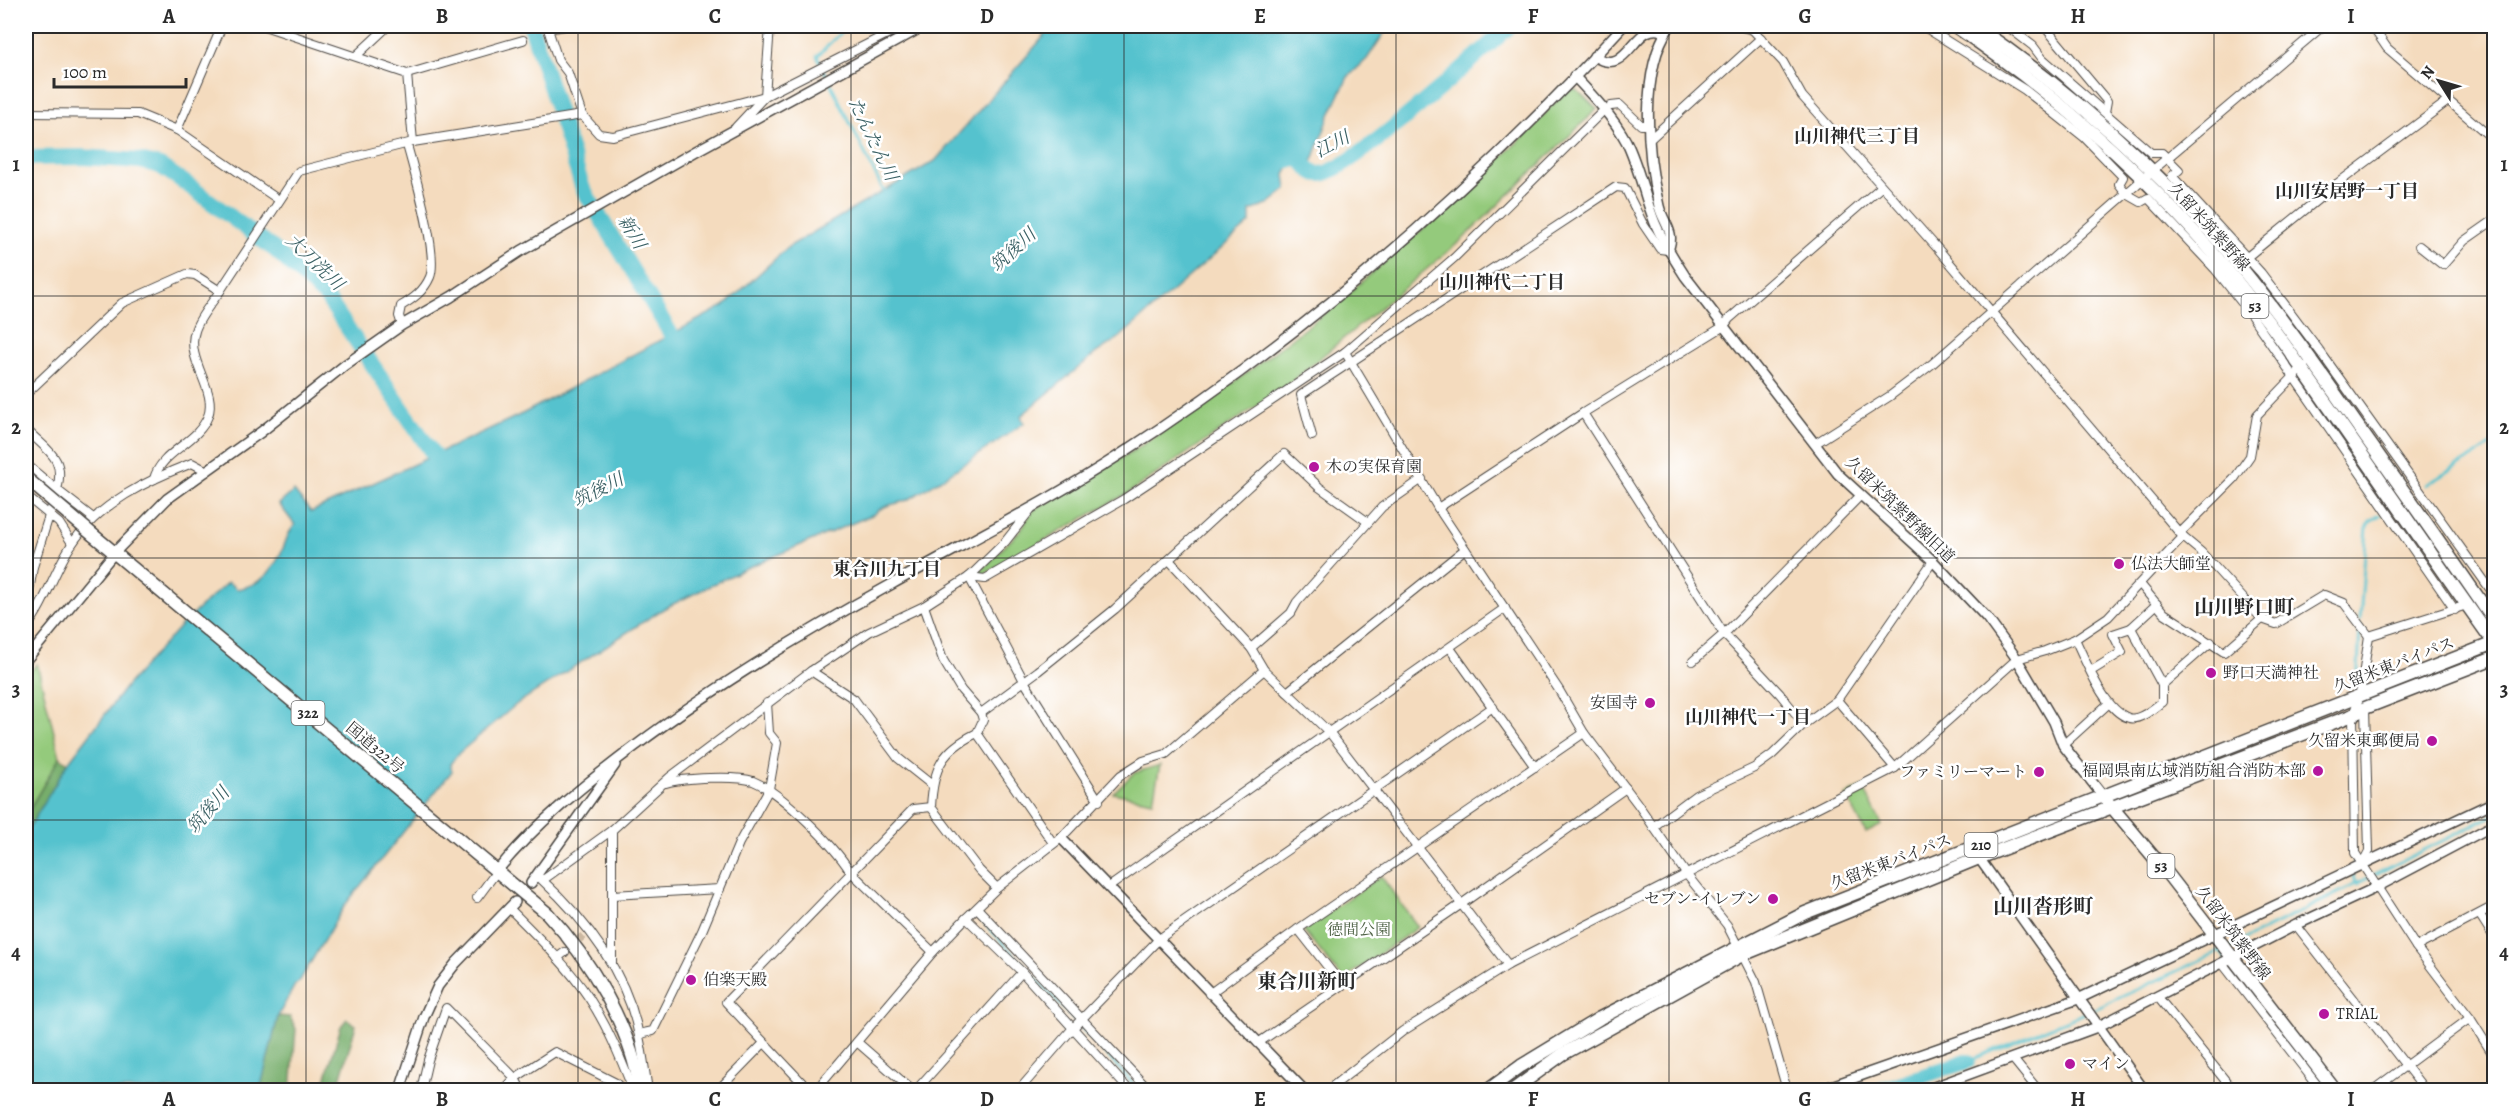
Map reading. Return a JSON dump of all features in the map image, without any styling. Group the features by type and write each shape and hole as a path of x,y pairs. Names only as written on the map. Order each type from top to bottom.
{"main road":[{"name":"久留米筑紫野線","path":"1955,26 2045,92 2147,175"},
{"name":"久留米筑紫野線","path":"1975,26 2010,50 2087,112 2243,270 2312,361 2494,621"},
{"name":"久留米筑紫野線","path":"2312,361 2467,605 2494,643"},
{"name":"国道322号","path":"26,478 547,913 584,956 606,996 623,1033 640,1090"},
{"name":"久留米東バイパス","path":"1513,1090 1563,1054 1805,913 2494,643"},
{"name":"久留米東バイパス","path":"1488,1090 1521,1066 1600,1018 1740,950 2353,715 2365,708 2494,658"},
{"name":"久留米筑紫野線","path":"2103,796 2216,937 2227,960 2335,1090"}],"street":[{"path":"177,130 222,26"},
{"path":"264,26 357,55 407,74 523,40"},
{"path":"357,55 388,26"},
{"path":"565,26 548,29 558,60 568,74 582,115 599,134 613,136 765,96 903,26"},
{"path":"729,134 765,96 770,26"},
{"path":"26,658 115,552 167,500 261,432 345,365 383,338 521,251 924,26"},
{"path":"477,898 494,868 567,801 694,702 891,584 1031,509 1120,454 1269,350 1356,282 1448,201 1623,26"},
{"path":"1738,26 1756,28 1761,38 1783,62 1802,96 1938,249 2182,535 2262,620 2276,624 2324,595 2344,603 2369,636 2360,695 2353,715 2355,853 2375,888 2470,1018 2494,1056"},
{"path":"1923,26 2025,90 2084,137 2123,177 2119,184 2127,194 2141,202 2148,198 2215,269 2246,308 2455,610"},
{"path":"2007,26 2033,46 2042,58 2151,153 2162,153 2179,170 2172,176 2261,273 2312,361 2494,593 2480,600"},
{"path":"2043,26 2107,101 2105,112"},
{"path":"1816,443 1890,396 1932,364 2147,175 2323,26"},
{"path":"2372,26 2387,48 2494,140"},
{"path":"1594,56 1602,61 1622,58 1650,30 1668,29"},
{"name":"久留米筑紫野線旧道","path":"1668,29 1657,49 1651,75 1649,125 1650,166 1660,210 1671,232 1672,241 1668,249"},
{"path":"1649,140 1761,38"},
{"path":"402,325 399,316 401,306 422,290 431,275 425,214 410,143 407,74"},
{"name":"久留米筑紫野線旧道","path":"1574,76 1611,117 1625,140 1635,161 1655,223 1685,276 1838,474 1933,561 1987,618 2017,659 2054,722 2063,745 2103,796"},
{"path":"2247,257 2338,183 2448,101"},
{"path":"1611,106 1620,105 1641,125 1649,125"},
{"path":"26,113 138,114 177,130 279,200"},
{"path":"969,578 985,579 1124,499 1345,352 1454,258 1600,114"},
{"path":"154,479 159,466 199,429 208,416 209,397 192,345 195,329 299,171 410,143 582,115"},
{"path":"1312,436 1301,395 1353,363 1616,187 1625,188 1643,224 1660,249 1668,249"},
{"path":"1438,508 1583,413 1724,326 1729,319 1881,187"},
{"path":"2419,246 2444,265 2464,241 2494,220"},
{"path":"26,394 122,303 187,274 195,275 220,291"},
{"path":"1345,352 1438,508 1584,732 1687,875 1727,925 1756,982 1787,1090"},
{"path":"1328,1090 1403,1031 1508,965 1894,768 2017,659 2075,639 2108,617 2140,585 2234,479 2250,456 2257,415 2292,377 2312,361"},
{"path":"1583,413 1724,634 1780,694 1804,724"},
{"path":"26,429 59,463 61,474 33,567 26,610"},
{"path":"981,713 1115,609 1284,454 1319,487 1368,522"},
{"path":"26,628 36,615 72,543 93,518 119,499 154,479 192,463 207,471"},
{"path":"26,464 93,518"},
{"path":"1251,648 1291,613 1297,602 1382,507 1422,479"},
{"path":"26,496 59,523 72,543"},
{"path":"1693,661 1724,634 1860,496"},
{"path":"537,879 612,830 663,784 811,671 869,632 924,606 969,578 1005,542 1031,509"},
{"path":"1287,692 1465,549"},
{"path":"1169,561 1251,648 1264,669 1330,733 1508,965"},
{"path":"1653,827 1696,795 1754,768 1772,755 1804,724 1837,700 1933,561"},
{"path":"969,578 1024,681 1099,801"},
{"path":"2140,585 2164,613 2224,652 2262,620"},
{"path":"2091,671 2122,652 2113,634 2131,628 2157,604"},
{"path":"2369,636 2467,605"},
{"path":"924,606 943,660 961,690 981,713 982,720 977,733 955,745 944,758 932,785 931,807 979,870 997,888"},
{"path":"1109,887 1505,608"},
{"path":"2075,639 2108,704 2129,718 2138,717 2162,702 2162,685 2131,628"},
{"path":"2162,685 2211,642"},
{"path":"1450,648 1535,767"},
{"path":"816,1090 933,952 997,888 1057,840 1099,801 1121,775 1143,761 1166,754 1264,669"},
{"path":"811,671 854,699 898,758 932,785"},
{"path":"1837,700 1894,768"},
{"path":"639,1034 653,1031 702,931 739,843 769,789 777,743 769,733 767,703"},
{"path":"2063,745 2108,704"},
{"path":"1019,1090 1073,1028 1159,939 1493,707"},
{"path":"2362,864 2369,851 2365,708"},
{"path":"1209,994 1584,732"},
{"path":"977,733 1057,840 1109,887 1209,994 1304,1090"},
{"path":"537,879 594,792 618,760"},
{"path":"663,784 677,780 750,780 769,789 826,842 842,858 850,871 933,952"},
{"path":"1258,1043 1626,788"},
{"path":"1820,1090 2078,999 2216,937 2362,864 2494,802"},
{"path":"808,1090 726,1002 913,808 931,807"},
{"path":"1926,1090 2097,1027 2296,925 2375,888 2494,825"},
{"path":"612,830 612,964"},
{"path":"1979,858 2144,1090"},
{"path":"537,879 576,912 586,934 612,964 639,1034 648,1090"},
{"path":"612,894 720,889"},
{"path":"400,1090 424,1017 438,986 456,963 512,905 590,998 618,1051 633,1090"},
{"path":"2416,947 2494,906"},
{"path":"978,909 1149,1090"},
{"path":"2480,915 2494,937"},
{"path":"966,918 1022,972 1129,1090"},
{"path":"2296,925 2425,1090"},
{"path":"1299,929 1342,985"},
{"path":"557,958 565,952"},
{"path":"2227,960 2321,1090"},
{"path":"856,1042 914,1090 1022,972"},
{"path":"2157,996 2233,1090"},
{"path":"421,1090 428,1060 446,1008 515,1078 521,1090"},
{"path":"2373,1090 2470,1018"},
{"path":"718,1090 763,1044"},
{"path":"504,1090 515,1078 555,1052 616,1083 622,1090"},
{"path":"2013,1059 2037,1090"}],"green space":[{"path":"1568,88 1578,91 1597,109 1464,238 1284,388 1128,493 985,574 977,574 1020,531 1033,510 1136,449 1232,384 1330,309 1455,201 1524,136"},
{"path":"37,664 60,757 26,815 26,676"},
{"path":"60,757 68,763 26,833 26,815"},
{"path":"1160,765 1153,801 1113,793 1134,773"},
{"path":"1863,787 1882,825 1866,833 1846,795"},
{"name":"徳間公園","path":"1381,876 1418,927 1345,978 1341,977 1304,931"},
{"path":"278,1016 290,1017 296,1029 291,1090 260,1090"},
{"path":"347,1019 356,1025 337,1090 322,1090 341,1026"}],"water":[{"name":"筑後川","path":"1053,26 1389,26 1367,59 1348,77 1329,117 1313,160 1291,164 1285,175 1287,189 1267,205 1250,211 1250,223 1119,338 1096,353 1021,416 1024,423 955,471 906,500 884,507 874,514 744,569 663,609 518,703 459,753 450,764 452,771 345,905 299,982 295,985 278,1016 260,1090 26,1090 26,833 68,763 128,684 183,623 228,582 237,589 246,587 261,580 272,569 295,525 279,504 294,491 311,512 524,413 724,306 788,247 935,161"}],"waterway":[{"name":"新川","path":"531,26 583,189 683,354"},
{"name":"たんたん川","path":"847,26 817,56 885,194"},
{"name":"江川","path":"1285,162 1299,158 1308,169 1317,174 1337,168 1416,109 1510,26"},
{"name":"大刀洗川","path":"26,158 82,157 140,161 160,166 274,249 327,298 446,473"},
{"path":"2426,485 2494,444"},
{"path":"2360,620 2367,526 2370,521 2380,515"},
{"path":"2357,689 2360,627"},
{"path":"2228,948 2494,815"},
{"path":"2355,857 2353,877 2358,885"},
{"path":"978,916 1139,1090"},
{"path":"2091,1011 2222,950"},
{"path":"2220,951 2326,1090"},
{"path":"1968,1061 2085,1013"},
{"path":"1880,1090 1968,1061"}],"tunnel":[{"path":"570,947 583,936"}],"place":[{"name":"木の実保育園","path":"1314,467"},
{"name":"仏法大師堂","path":"2119,564"},
{"name":"野口天満神社","path":"2211,673"},
{"name":"安国寺","path":"1650,703"},
{"name":"久留米東郵便局","path":"2432,741"},
{"name":"福岡県南広域消防組合消防本部","path":"2318,771"},
{"name":"ファミリーマート","path":"2039,772"},
{"name":"セブン-イレブン","path":"1773,899"},
{"name":"伯楽天殿","path":"691,980"},
{"name":"TRIAL","path":"2324,1014"},
{"name":"マイン","path":"2070,1064"}],"district":[{"name":"山川神代三丁目","path":"1857,136"},
{"name":"山川安居野一丁目","path":"2347,191"},
{"name":"山川神代二丁目","path":"1502,282"},
{"name":"東合川九丁目","path":"887,569"},
{"name":"山川野口町","path":"2244,607"},
{"name":"山川神代一丁目","path":"1748,717"},
{"name":"山川沓形町","path":"2043,906"},
{"name":"東合川新町","path":"1307,981"}]}
